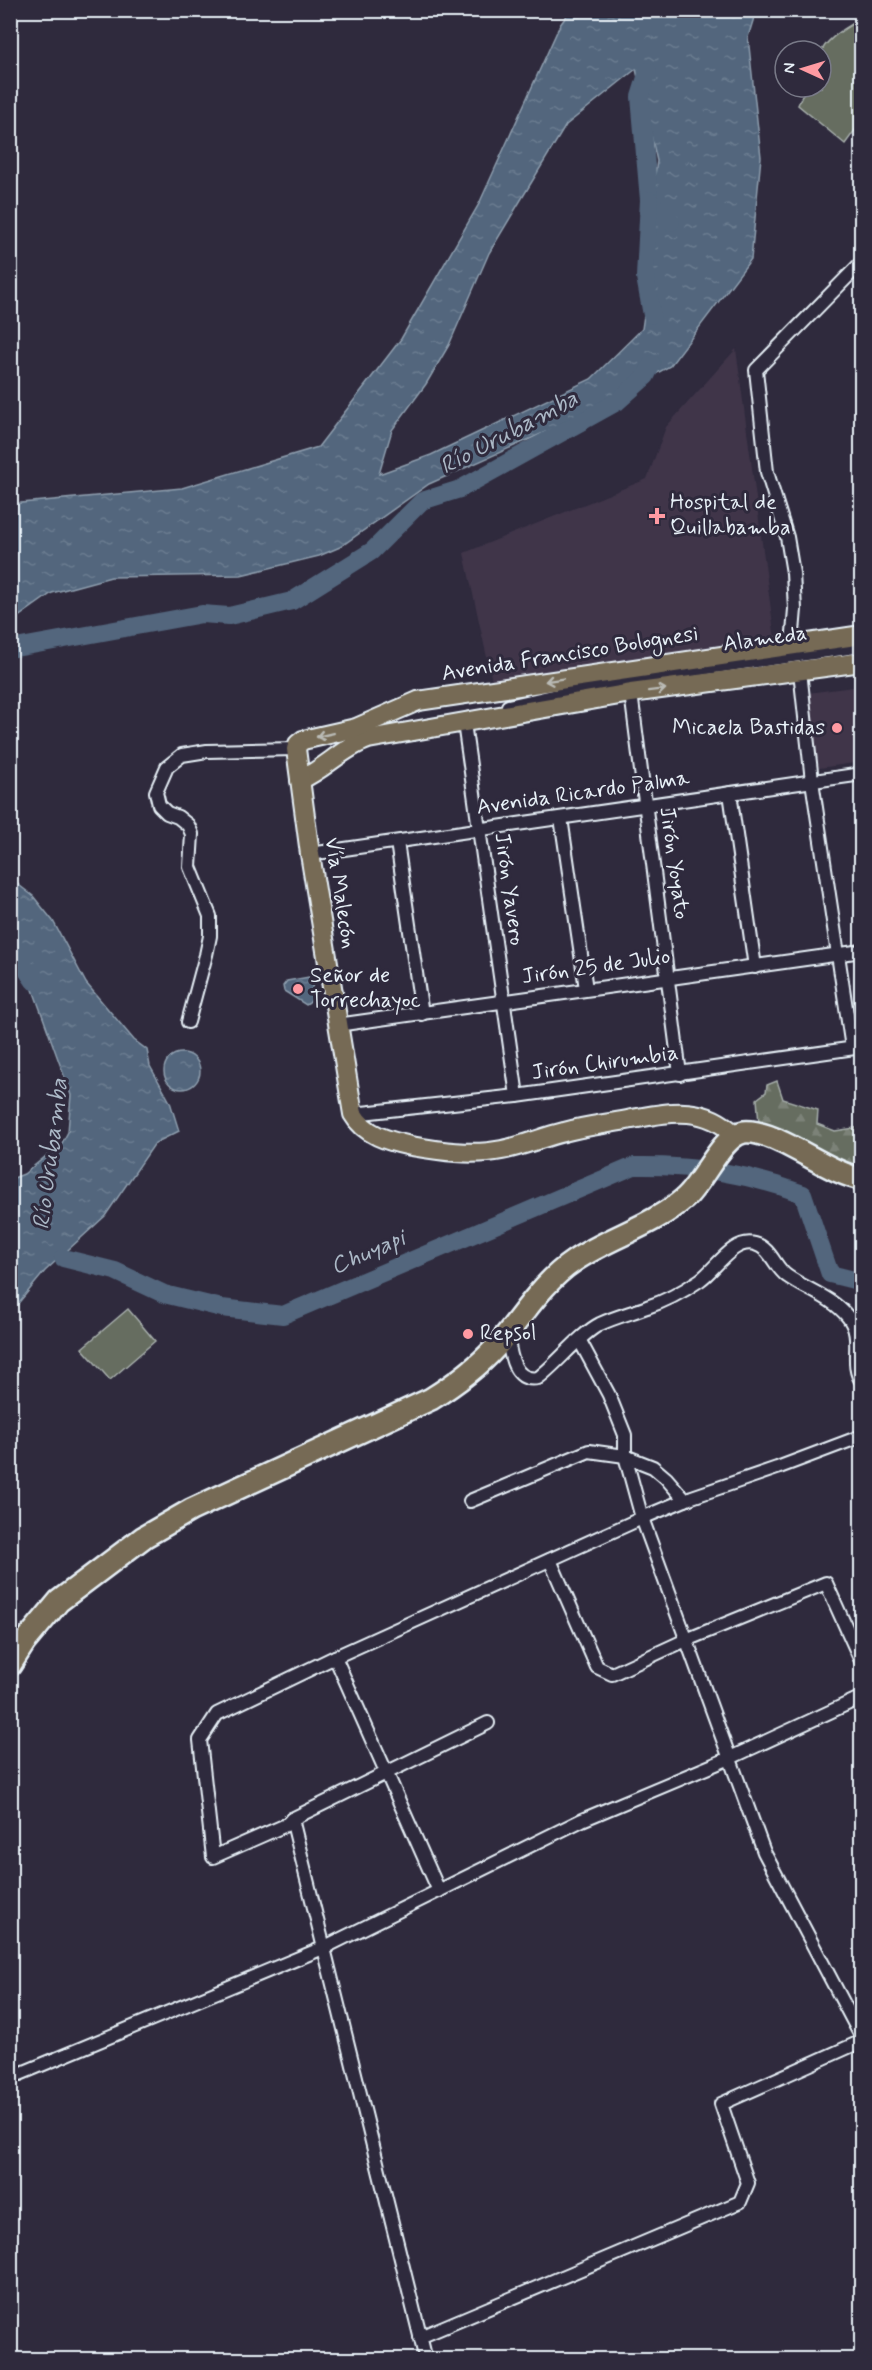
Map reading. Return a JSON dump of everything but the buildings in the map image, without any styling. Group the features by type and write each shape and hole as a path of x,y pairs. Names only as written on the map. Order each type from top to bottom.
{"highway":[{"path":"10,1665 24,1643 59,1601 144,1537 191,1510 431,1399 460,1381 484,1360 544,1287 574,1261 668,1210 695,1188 728,1143 751,1132 778,1141 825,1166 861,1179"}],"main road":[{"name":"Avenida Francisco Bolognesi","path":"296,749 303,740 356,728 410,703 861,635"},
{"path":"300,780 355,744 368,739 631,693 861,662"},
{"path":"410,703 418,731"},
{"name":"Vía Malecón","path":"296,749 336,1025 353,1114"},
{"path":"353,1114 360,1126 370,1133 399,1143 438,1150 476,1152 502,1150 566,1131 671,1112 707,1116 718,1121 728,1143"}],"street":[{"path":"792,644 795,609 793,573 787,537 767,472 756,370 861,262"},
{"name":"Alameda","path":"356,728 424,725 625,680 861,646"},
{"path":"800,671 812,781 838,954 857,1047"},
{"name":"Jirón Yoyato","path":"631,693 680,1074"},
{"name":"Jirón Yavero","path":"464,723 517,1096"},
{"path":"188,1022 206,956 210,936 210,916 190,867 192,843 188,825 178,817 166,813 159,805 156,792 167,767 182,755 296,749"},
{"name":"Avenida Ricardo Palma","path":"310,854 861,774"},
{"path":"730,793 755,967"},
{"path":"561,818 586,989"},
{"path":"397,842 422,1014"},
{"name":"Jirón 25 de Julio","path":"336,1025 861,951"},
{"name":"Jirón Chirumbia","path":"353,1114 517,1096 857,1047"},
{"path":"507,1334 515,1368 522,1376 530,1379 538,1378 597,1325 649,1307 685,1290 708,1275 734,1248 745,1244 756,1244 767,1251 778,1268 820,1294 846,1315 853,1324 857,1338 856,1369 861,1382"},
{"path":"420,2337 740,2202 748,2183 721,2103 861,2040 764,1852 642,1518 625,1456 625,1435 609,1395 580,1341"},
{"path":"488,1723 292,1819 286,1825 213,1857 200,1740 217,1714 334,1657 642,1518 861,1436"},
{"path":"470,1501 589,1450 625,1456 652,1467 666,1478 685,1500"},
{"path":"550,1560 597,1667 612,1674 686,1640 826,1583 861,1663"},
{"path":"334,1657 439,1891"},
{"path":"10,2078 324,1948 582,1820 730,1758 861,1697"},
{"path":"292,1819 426,2360"}],"shaded area":[{"name":"Hospital de Quillabamba","path":"736,349 775,640 493,685 464,553 647,479 666,427"},
{"name":"Micaela Bastidas","path":"861,686 861,762 819,768 808,693"}],"green space":[{"path":"861,19 861,122 845,144 798,105 801,99 833,99 831,39"},
{"path":"777,1081 783,1099 818,1110 817,1124 835,1131 861,1127 861,1173 755,1132 759,1123 757,1099 766,1092 767,1085"},
{"path":"128,1309 155,1341 110,1380 82,1348"}],"water":[{"path":"571,10 756,11 748,37 761,157 751,259 670,366 577,418 429,484 340,547 319,556 241,575 111,577 52,593 11,622 11,504 182,488 318,447 401,339 479,204 560,25","holes":["636,69 657,161 653,189 654,246 642,329 591,379 431,455 379,474 392,430 426,384 449,345 489,253 566,125"]},
{"path":"11,879 33,896 53,921 86,983 134,1040 147,1050 150,1066 170,1102 179,1131 155,1143 105,1216 45,1271 11,1312 11,1179 24,1174 62,1143 68,1132 71,1095 27,973 11,940"},
{"name":"Señor de Torrechayoc","path":"309,977 313,997 306,1005 284,991 283,986 287,981"},
{"path":"182,1053 195,1058 200,1071 195,1084 182,1089 169,1084 164,1071 169,1058"}],"waterway":[{"name":"Río Urubamba","path":"648,71 640,97 649,200 671,222"},
{"path":"649,200 645,277 652,315"},
{"name":"Río Urubamba","path":"10,649 202,614 229,616 292,601 372,551 422,501 460,489 617,402 646,376 652,364"},
{"name":"Río Urubamba","path":"10,945 34,981"},
{"name":"Chuyapi","path":"63,1258 115,1271 164,1294 222,1308 283,1315 634,1166 656,1166 720,1172 761,1181 803,1194 830,1274 862,1282"}],"place":[{"name":"Hospital de Quillabamba","path":"657,516"},
{"name":"Micaela Bastidas","path":"837,728"},
{"name":"Señor de Torrechayoc","path":"298,989"},
{"name":"Repsol","path":"468,1334"}]}
